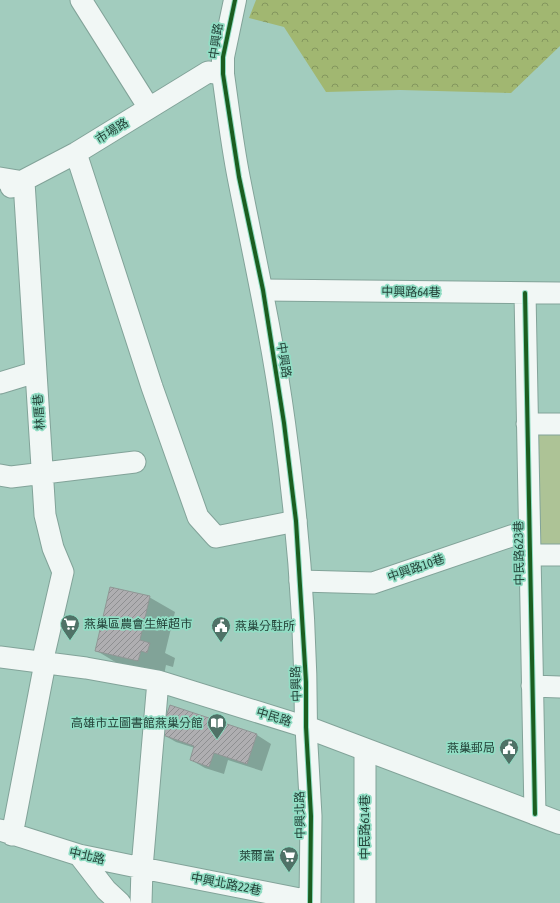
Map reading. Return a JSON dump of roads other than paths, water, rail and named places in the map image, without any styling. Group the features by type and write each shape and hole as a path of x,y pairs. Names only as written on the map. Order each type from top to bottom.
{"main road":[{"name":"中興路","path":"235,0 223,57 223,74 239,177 263,290 284,423 296,521 306,682 306,727"},
{"name":"中民路","path":"306,727 560,823"}],"street":[{"path":"81,0 149,108"},
{"name":"市場路","path":"0,190 24,182 76,153 208,72 223,74"},
{"path":"76,153 152,387 198,517 216,537 296,521"},
{"path":"0,178 24,182"},
{"name":"林厝巷","path":"6,832 63,572 54,548 45,515 24,182"},
{"name":"中興路64巷","path":"263,290 560,293"},
{"name":"中民路623巷","path":"525,293 528,530 535,814"},
{"path":"0,383 36,372"},
{"path":"527,424 560,424"},
{"path":"0,474 11,477 135,462"},
{"name":"中興路10巷","path":"300,581 373,583 528,530"},
{"path":"529,555 560,555"},
{"name":"中民路","path":"0,657 158,681 306,727"},
{"path":"141,903 142,868 158,681"},
{"path":"532,686 560,687"},
{"name":"中興北路","path":"306,727 311,816 310,902"},
{"name":"中民路614巷","path":"365,750 365,903"},
{"name":"中北路","path":"6,832 79,855 142,868"},
{"path":"79,855 106,890 120,903"},
{"name":"中興北路22巷","path":"142,868 310,902"}],"place":[{"name":"燕巢區農會生鮮超市","path":"70,641"},
{"name":"燕巢分駐所","path":"221,643"},
{"name":"高雄市立圖書館燕巢分館","path":"217,740"},
{"name":"燕巢郵局","path":"509,765"},
{"name":"萊爾富","path":"289,873"}]}
